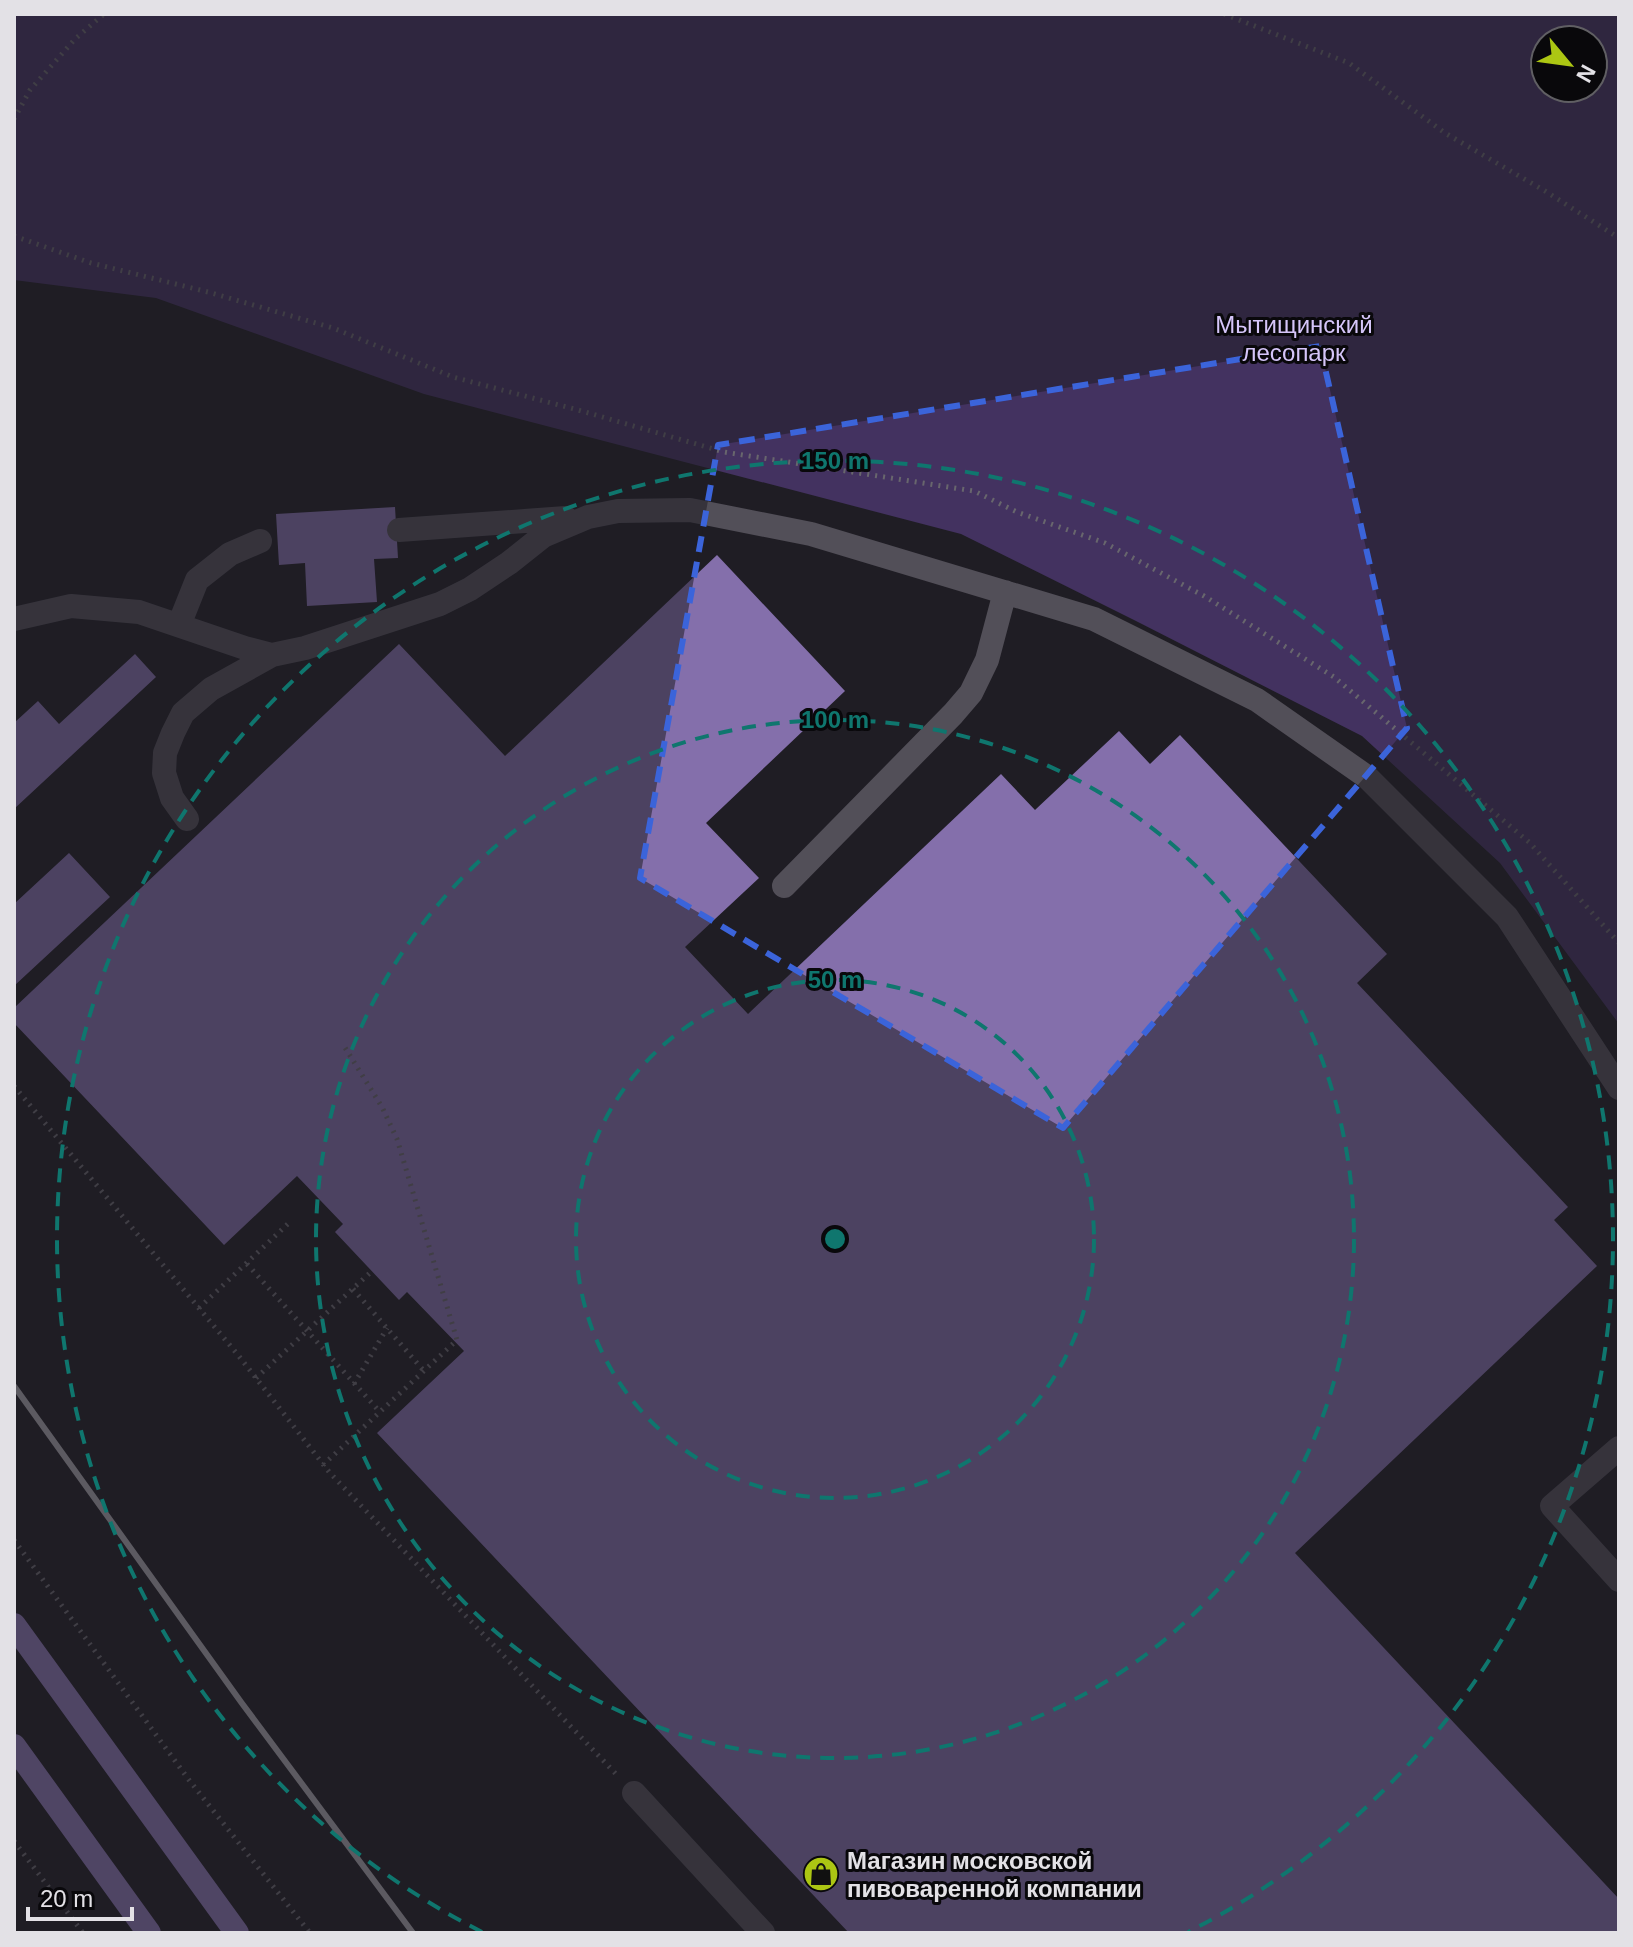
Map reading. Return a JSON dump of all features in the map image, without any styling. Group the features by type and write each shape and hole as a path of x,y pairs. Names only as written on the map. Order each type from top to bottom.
{"main road":[{"path":"14,1625 237,1933"},
{"path":"14,1746 149,1933"}],"lane":[{"path":"399,530 588,517 618,511 690,510 811,534 1094,619 1257,700 1367,777 1507,917 1619,1088"},
{"path":"187,819 172,798 164,773 165,753 183,713 211,689 272,655 305,648 440,604 470,589 543,536 588,517"},
{"path":"179,625 197,580 230,554 260,541"},
{"path":"784,886 971,693 987,660 1005,592"},
{"path":"14,619 71,606 139,612 272,655"},
{"path":"1619,1448 1552,1506 1619,1580"},
{"path":"634,1793 763,1933"}],"path":[{"path":"14,119 30,90 75,39 104,14"},
{"path":"1224,14 1349,63 1445,133 1619,238"},
{"path":"323,1465 457,1340 397,1139 382,1107 344,1046"},
{"path":"14,1086 199,1308 323,1465 634,1793"},
{"path":"199,1308 291,1221"},
{"path":"247,1264 380,1412"},
{"path":"256,1378 372,1271"},
{"path":"353,1289 424,1371"},
{"path":"354,1384 387,1328"},
{"path":"14,1540 189,1780 310,1933"},
{"path":"14,1841 83,1933"}],"highlighted area":[{"path":"1320,346 1407,728 1063,1128 640,878 718,445"}],"green space":[{"name":"Мытищинский лесопарк","path":"14,14 1619,14 1619,1024 1500,863 1362,736 961,534 424,394 156,298 14,280"}],"building":[{"path":"395,507 398,558 374,559 377,602 307,606 305,563 279,565 276,514"},
{"path":"717,555 845,691 706,823 759,878 685,947 748,1014 1001,774 1035,810 1119,731 1150,764 1180,735 1387,954 1357,983 1568,1207 1554,1220 1597,1266 1295,1553 1619,1899 1619,1933 849,1933 377,1433 464,1351 407,1292 399,1300 335,1232 343,1224 297,1176 224,1245 14,1023 14,1008 399,644 505,756"},
{"path":"135,654 156,677 14,809 14,723 38,701 59,724"},
{"path":"69,853 110,897 14,986 14,904"}],"railway":[{"path":"14,1386 241,1702 413,1933"}],"place":[{"name":"Магазин московской пивоваренной компании","path":"821,1874"}]}
